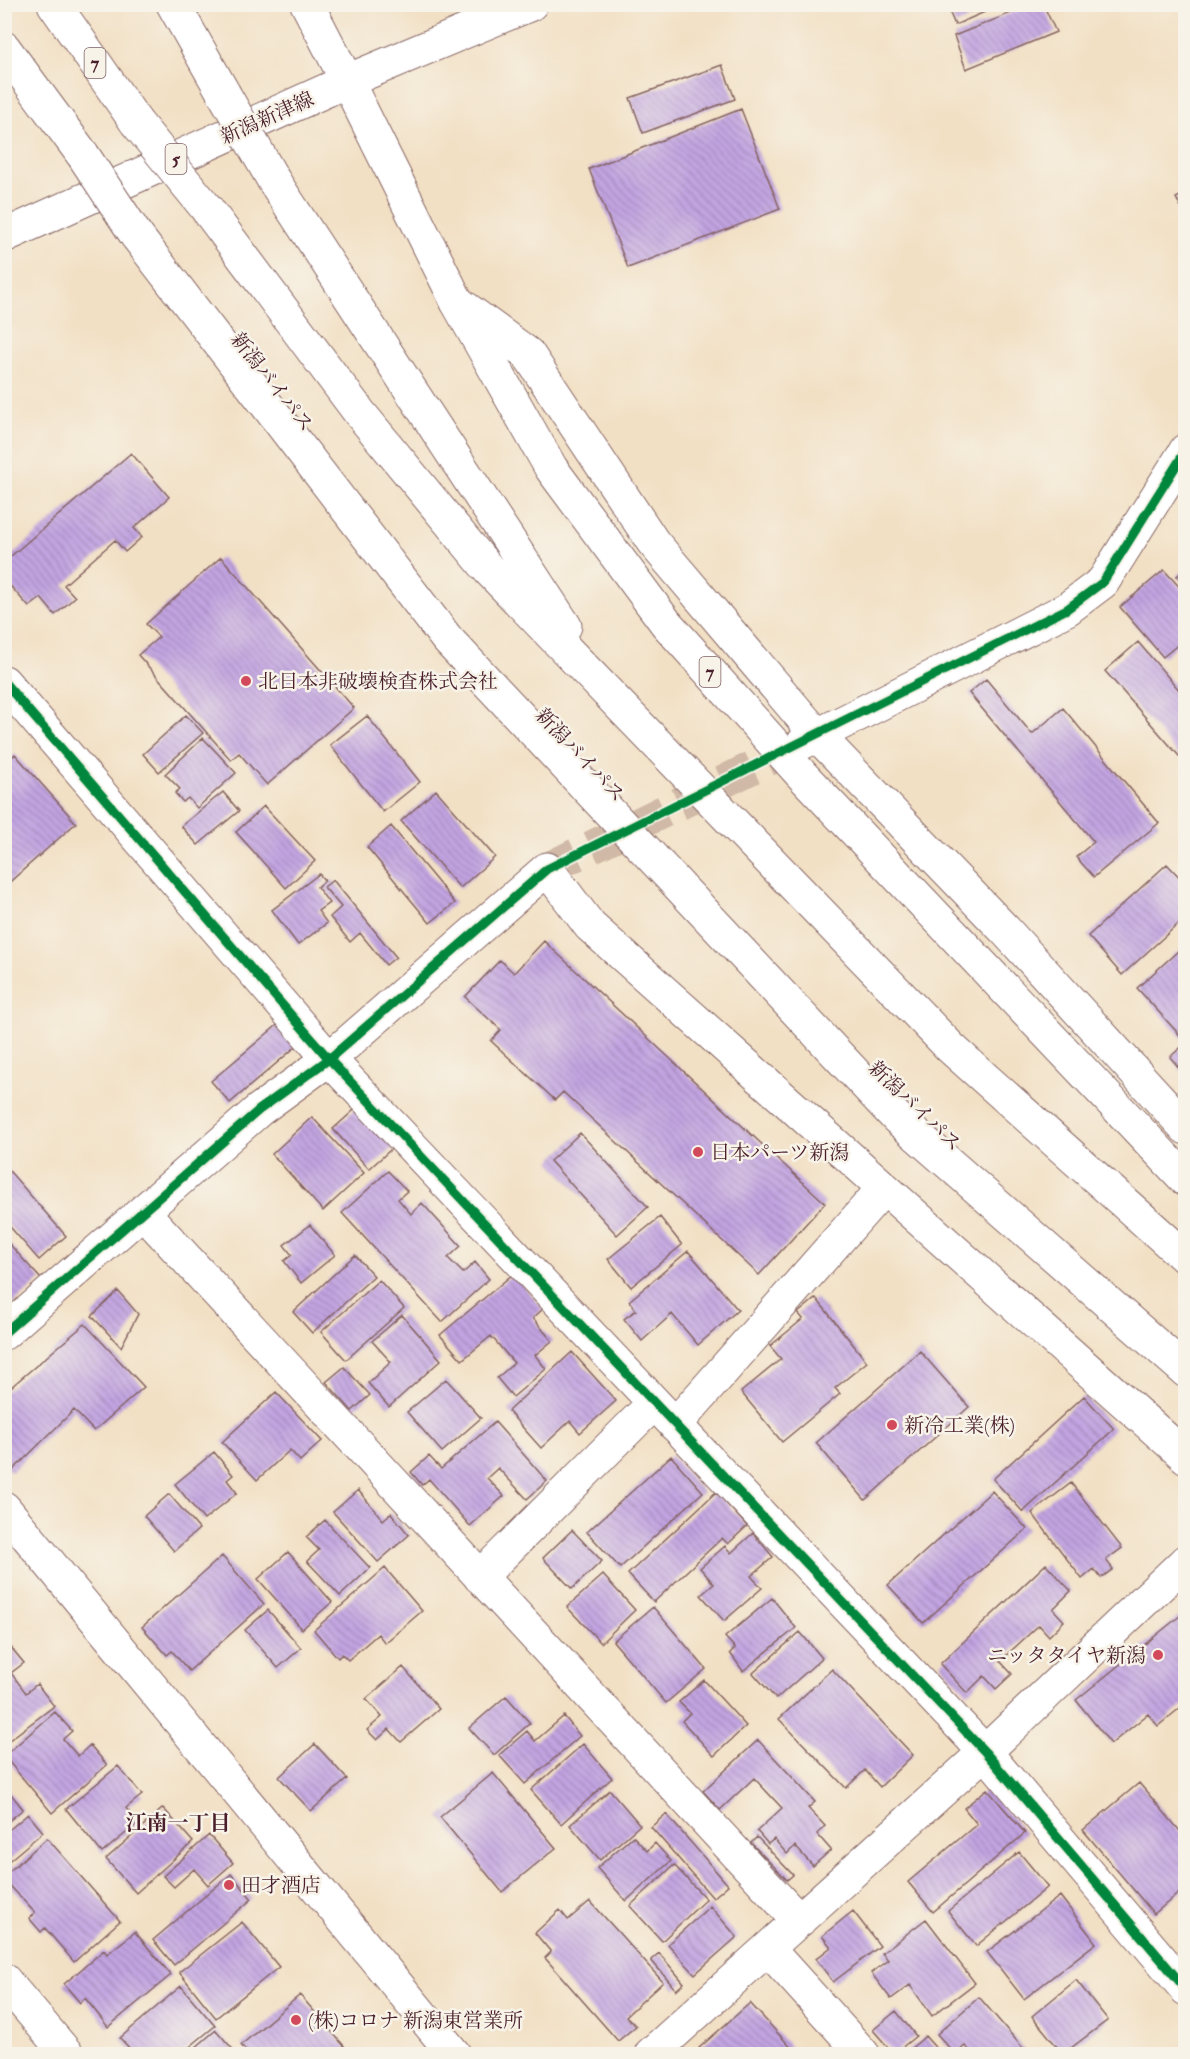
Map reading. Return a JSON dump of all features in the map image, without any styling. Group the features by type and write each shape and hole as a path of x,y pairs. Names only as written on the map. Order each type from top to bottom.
{"main road":[{"name":"7","path":"54,4 136,122 207,208 359,412 482,561 951,1048 1185,1258"},
{"name":"7","path":"173,4 274,181 603,686"},
{"path":"307,4 347,81"},
{"name":"新潟新津線","path":"4,236 347,81 531,4"},
{"name":"新潟バイパス","path":"4,48 83,155 136,235 447,639 896,1117 1185,1371"},
{"name":"7","path":"347,81 457,302 551,468 666,623 801,774 1185,1180"},
{"path":"457,302 528,354 653,542 810,739 1005,930 1185,1128"},
{"path":"810,739 1067,609 1104,582 1185,450"},
{"path":"4,682 329,1059 984,1752 1185,1989"},
{"path":"4,1333 259,1110 329,1059 547,869 590,926 1185,1457"},
{"path":"480,1576 664,1414 883,1189"},
{"path":"143,1212 798,1921"},
{"path":"4,1508 454,2055"},
{"path":"651,2055 984,1752 1185,1561"},
{"path":"768,1949 863,2055"},
{"path":"4,1980 67,2055"}],"building":[{"path":"946,4 1003,4 955,25"},
{"path":"1033,4 1043,4 1056,32 966,69 954,36"},
{"path":"722,65 735,99 643,133 630,98"},
{"path":"741,109 780,209 628,268 589,169"},
{"path":"1186,193 1186,217 1176,198"},
{"path":"131,453 169,497 134,528 142,537 125,552 115,540 64,585 75,597 55,615 41,598 29,607 4,579 4,562"},
{"name":"北日本非破壊検査株式会社","path":"221,557 354,708 267,785 239,753 231,760 138,655 159,637 146,624"},
{"path":"1186,568 1186,585 1177,576"},
{"path":"1164,570 1186,594 1186,638 1163,657 1120,607"},
{"path":"1138,642 1186,698 1186,764 1105,671"},
{"path":"986,679 1032,734 1063,708 1159,823 1094,877 1076,857 1094,842 969,693"},
{"path":"186,715 203,733 159,772 143,754"},
{"path":"367,716 420,782 383,812 330,745"},
{"path":"203,738 236,773 197,808 188,798 183,802 175,793 180,789 165,774"},
{"path":"15,754 76,823 4,887 4,764"},
{"path":"436,790 495,857 460,888 401,821"},
{"path":"223,792 239,811 198,845 181,826"},
{"path":"264,806 315,861 286,888 236,832"},
{"path":"391,826 455,903 430,923 367,847"},
{"path":"1167,864 1186,884 1186,917 1122,975 1088,936"},
{"path":"319,874 325,881 317,887 329,903 318,911 327,923 298,945 272,910"},
{"path":"333,880 396,957 386,965 360,933 350,942 330,917 341,907 324,887"},
{"name":"日本パーツ新潟","path":"544,941 825,1203 759,1275 563,1092 555,1100 491,1041 501,1030 465,997 500,960 514,973"},
{"path":"1178,951 1186,959 1186,1042 1137,988"},
{"path":"288,1016 306,1038 230,1103 211,1081"},
{"path":"1186,1043 1186,1076 1170,1057"},
{"path":"363,1102 399,1142 369,1169 333,1129"},
{"path":"312,1117 364,1173 323,1211 272,1154"},
{"path":"580,1133 648,1207 617,1235 550,1161"},
{"path":"4,1165 66,1236 39,1260 4,1220"},
{"path":"388,1171 407,1191 398,1199 411,1214 422,1203 461,1246 448,1258 463,1273 475,1262 489,1279 442,1322 342,1213"},
{"path":"660,1217 682,1245 631,1287 608,1259"},
{"path":"310,1225 335,1255 301,1283 284,1261 292,1255 284,1245"},
{"path":"4,1238 41,1279 12,1305 4,1297"},
{"path":"688,1251 738,1310 698,1345 672,1314 642,1341 624,1319 636,1310 629,1301"},
{"path":"355,1255 374,1276 312,1333 293,1312"},
{"path":"513,1274 543,1309 533,1318 552,1341 535,1355 546,1369 513,1397 497,1378 514,1363 491,1336 462,1360 440,1335"},
{"path":"379,1280 404,1308 346,1360 321,1332"},
{"path":"118,1291 138,1314 121,1347 92,1316"},
{"path":"816,1298 867,1362 835,1388 840,1394 782,1442 741,1392 781,1359 770,1346 803,1319 798,1313"},
{"path":"402,1315 441,1360 389,1407 368,1383 391,1362 372,1341"},
{"path":"85,1324 144,1387 94,1431 74,1410 11,1472 4,1465 4,1393"},
{"name":"新冷工業(株)","path":"920,1351 969,1407 865,1500 816,1443"},
{"path":"572,1352 616,1401 580,1433 570,1421 541,1448 508,1411"},
{"path":"344,1367 370,1395 352,1411 326,1382"},
{"path":"446,1379 481,1418 442,1452 407,1412"},
{"path":"276,1392 322,1441 300,1461 290,1450 257,1480 222,1442"},
{"path":"1084,1396 1114,1429 1023,1512 993,1479"},
{"path":"495,1422 547,1481 527,1499 498,1468 487,1478 504,1496 470,1526 429,1479 422,1485 411,1472 429,1456 441,1469"},
{"path":"214,1452 233,1475 227,1480 237,1493 204,1520 175,1484"},
{"path":"671,1456 703,1492 620,1568 587,1532"},
{"path":"1071,1483 1122,1548 1106,1560 1113,1569 1101,1578 1094,1569 1082,1579 1032,1513"},
{"path":"358,1490 383,1520 391,1513 409,1535 378,1562 333,1512"},
{"path":"992,1491 1027,1529 923,1623 888,1585"},
{"path":"716,1492 747,1526 728,1544 722,1538 654,1602 628,1574"},
{"path":"169,1494 199,1529 174,1551 144,1516"},
{"path":"325,1520 370,1568 340,1596 307,1561 319,1550 306,1537"},
{"path":"572,1530 602,1561 572,1589 543,1558"},
{"path":"753,1533 773,1557 751,1576 762,1588 724,1621 701,1595 714,1584 700,1568 725,1546 731,1553"},
{"path":"288,1552 332,1602 302,1629 258,1579"},
{"path":"222,1556 264,1604 189,1671 172,1651 167,1655 142,1627"},
{"path":"1046,1564 1071,1591 1053,1609 1064,1621 1049,1636 1039,1625 1000,1661 1012,1674 996,1689 984,1676 967,1693 940,1664"},
{"path":"385,1568 422,1611 385,1643 378,1634 348,1660 342,1654 338,1658 314,1630"},
{"path":"603,1575 635,1610 601,1643 567,1607"},
{"path":"772,1598 796,1628 743,1671 730,1653 735,1648 725,1637"},
{"path":"653,1607 706,1669 666,1703 613,1641"},
{"path":"268,1610 301,1648 278,1668 245,1630"},
{"name":"ニッタタイヤ新潟","path":"1186,1611 1186,1703 1158,1726 1148,1714 1111,1744 1076,1700"},
{"path":"800,1632 822,1658 776,1699 753,1673"},
{"path":"4,1639 24,1663 11,1673 26,1693 37,1684 54,1706 4,1744"},
{"path":"403,1667 439,1709 401,1742 389,1729 377,1740 367,1730 382,1717 366,1699"},
{"path":"832,1669 913,1755 880,1787 865,1770 846,1788 779,1719"},
{"path":"704,1680 746,1726 714,1756 682,1721 690,1713 679,1702"},
{"path":"506,1696 530,1723 494,1755 469,1728"},
{"path":"55,1712 72,1731 63,1739 78,1756 90,1745 107,1765 52,1813 4,1756"},
{"path":"564,1716 580,1736 525,1784 499,1755 527,1731 535,1741"},
{"path":"758,1740 815,1802 808,1808 825,1826 817,1834 831,1850 813,1866 795,1846 787,1854 774,1839 768,1844 757,1831 782,1808 754,1778 720,1810 703,1791"},
{"path":"315,1744 347,1779 311,1811 279,1777"},
{"path":"583,1744 612,1778 561,1824 531,1790"},
{"path":"118,1766 142,1795 126,1808 138,1823 102,1853 66,1809"},
{"path":"493,1773 556,1848 502,1892 440,1817"},
{"path":"1139,1783 1186,1838 1186,1887 1154,1914 1083,1830"},
{"path":"7,1789 23,1809 4,1825 4,1792"},
{"path":"987,1789 1025,1833 933,1912 908,1882 977,1824 964,1808"},
{"path":"610,1790 640,1825 600,1860 570,1825"},
{"path":"163,1808 193,1842 136,1893 106,1859"},
{"path":"28,1814 43,1832 4,1865 4,1834"},
{"path":"666,1814 728,1885 713,1898 651,1827"},
{"path":"209,1835 233,1863 208,1885 194,1869 174,1887 163,1876"},
{"path":"633,1836 647,1851 655,1843 671,1861 626,1901 597,1868"},
{"path":"757,1837 793,1875 787,1880 751,1843"},
{"path":"47,1838 120,1921 74,1962 45,1928 41,1932 29,1918 35,1913 4,1879 4,1876"},
{"path":"1019,1852 1048,1887 976,1946 948,1911"},
{"path":"674,1865 706,1899 662,1941 630,1906"},
{"path":"231,1874 252,1899 174,1965 153,1940"},
{"path":"1060,1896 1096,1943 1024,1999 987,1952"},
{"path":"590,1901 663,1982 626,2016 636,2026 618,2041 545,1958 551,1952 535,1933 560,1910 568,1920"},
{"path":"710,1906 737,1937 695,1974 668,1944"},
{"path":"853,1911 880,1946 833,1982 816,1959 831,1947 822,1936"},
{"path":"926,1919 975,1983 932,2016 910,1985 891,1999 871,1973 888,1960 882,1953"},
{"path":"242,1922 279,1967 216,2018 179,1972"},
{"path":"135,1932 171,1975 108,2027 85,1998 80,2003 64,1984 104,1950 107,1954"},
{"path":"659,1953 684,1983 676,1990 651,1960"},
{"path":"1076,1980 1108,2020 1063,2054 1032,2016"},
{"path":"181,1986 215,2026 181,2054 135,2054 120,2038"},
{"name":"(株)コロナ 新潟東営業所","path":"300,1995 351,2054 249,2054 241,2045"},
{"path":"979,1997 1028,2054 973,2054 965,2046 955,2054 937,2034"},
{"path":"750,2003 797,2054 705,2054 699,2048"},
{"path":"896,2011 916,2036 894,2054 873,2030"},
{"path":"216,2030 237,2054 188,2054"},
{"path":"925,2036 941,2054 904,2054 921,2040"}],"tunnel":[{"path":"547,869 804,742"}],"cycle path":[{"path":"4,1333 259,1110 329,1059 547,869 1067,609 1103,582 1186,450"},
{"path":"4,682 329,1059 985,1752 1186,1989"}],"place":[{"name":"北日本非破壊検査株式会社","path":"246,681"},
{"name":"日本パーツ新潟","path":"698,1152"},
{"name":"新冷工業(株)","path":"892,1425"},
{"name":"ニッタタイヤ新潟","path":"1158,1655"},
{"name":"田才酒店","path":"229,1885"},
{"name":"(株)コロナ 新潟東営業所","path":"296,2020"}],"district":[{"name":"江南一丁目","path":"178,1823"}]}
